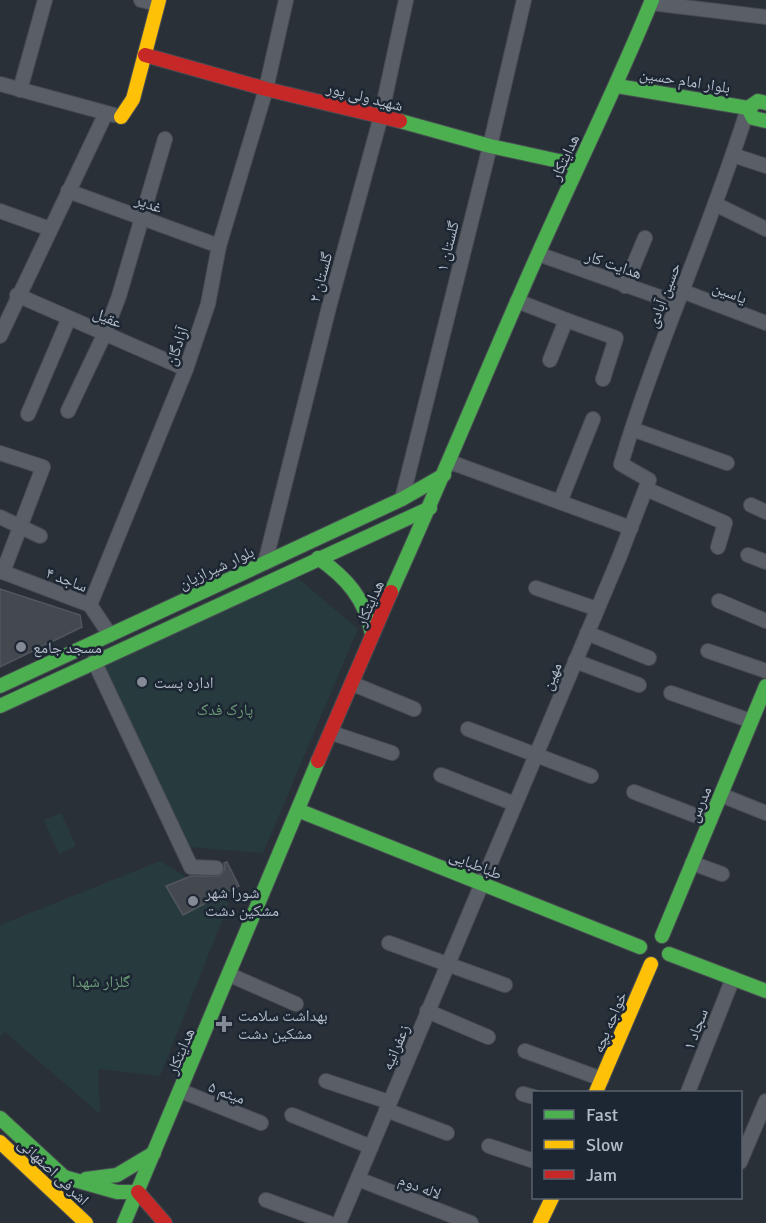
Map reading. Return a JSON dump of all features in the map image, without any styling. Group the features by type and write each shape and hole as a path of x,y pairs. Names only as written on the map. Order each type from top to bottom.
{"main road":[{"path":"121,117 133,99 158,2"},
{"name":"هدایتکار","path":"123,1223 300,811 372,634 430,508 517,301 578,165 617,86 652,2"},
{"name":"شهید ولی پور","path":"145,55 266,89 381,116 490,147 578,165"},
{"name":"بلوار امام حسین","path":"617,86 748,108 758,101 766,103"},
{"name":"بلوار امام حسین","path":"748,108 753,118 766,121"},
{"name":"بلوار شیرازیان","path":"0,686 402,499 444,475"},
{"path":"402,499 411,518"},
{"name":"بلوار شیرازیان","path":"0,706 430,508"},
{"path":"318,558 354,586 369,615 372,634"},
{"name":"مدرس","path":"662,936 764,694"},
{"name":"طباطبایی","path":"300,811 640,947"},
{"path":"647,936 662,936 670,947 665,960 651,964 645,961 640,947 647,936"},
{"path":"669,954 766,991"},
{"name":"خواجه بچه","path":"599,1086 651,964"},
{"name":"اشرفی اصفهانی","path":"0,1118 64,1177 117,1192 138,1192"},
{"name":"اشرفی اصفهانی","path":"0,1142 86,1223"},
{"path":"64,1177 100,1179 117,1175 154,1153"},
{"path":"138,1192 165,1223"},
{"path":"540,1223 551,1199"}],"street":[{"path":"20,90 45,0"},
{"path":"141,0 158,2"},
{"name":"آزادگان","path":"90,605 186,369 208,304 219,246 266,89 286,0"},
{"name":"گلستان ۲","path":"265,563 329,307 381,116 406,0"},
{"name":"گلستان ۱","path":"402,499 490,147 524,0"},
{"path":"652,2 766,17"},
{"path":"0,84 121,117"},
{"name":"حسین آبادی","path":"647,485 621,464 681,294 734,155 748,108"},
{"path":"1,333 17,295 106,113"},
{"path":"68,411 105,333 165,139"},
{"path":"734,155 766,166"},
{"name":"غدیر","path":"68,191 219,246"},
{"path":"715,204 766,229"},
{"path":"0,210 50,229"},
{"path":"625,286 645,238"},
{"name":"هدایت کار","path":"538,254 668,300 681,294"},
{"name":"یاسین","path":"681,294 766,323"},
{"name":"عقیل","path":"17,295 186,369"},
{"path":"517,301 616,338 603,380"},
{"path":"28,414 69,318"},
{"path":"550,360 566,320"},
{"path":"560,502 593,419"},
{"path":"632,429 727,463"},
{"path":"0,453 43,467 2,572"},
{"path":"450,462 631,528"},
{"path":"647,485 725,523 718,546"},
{"name":"مهین","path":"481,884 588,633 647,485"},
{"path":"751,505 766,512"},
{"path":"0,517 40,536"},
{"path":"748,555 766,562"},
{"name":"ساجد ۴","path":"2,572 90,605 110,635"},
{"path":"536,588 597,609"},
{"path":"718,601 766,621"},
{"path":"588,633 649,658"},
{"path":"708,651 766,671"},
{"path":"94,661 190,867 216,868"},
{"path":"575,662 639,685"},
{"path":"353,684 414,709"},
{"path":"671,693 751,722"},
{"path":"468,729 535,757 591,776"},
{"path":"332,733 392,753"},
{"path":"441,775 515,804"},
{"path":"634,792 710,820"},
{"path":"721,795 766,813"},
{"path":"692,863 722,874"},
{"name":"زعفرانیه","path":"339,1223 481,884"},
{"path":"389,943 505,985"},
{"path":"230,975 296,1004"},
{"name":"سجاد ۱","path":"688,1091 733,978"},
{"path":"427,1011 488,1037"},
{"path":"525,1051 599,1086"},
{"path":"326,1080 447,1133"},
{"name":"میثم ۵","path":"181,1092 261,1123"},
{"path":"742,1160 766,1101"},
{"path":"292,1115 371,1146"},
{"path":"489,1146 532,1160"},
{"name":"لاله دوم","path":"357,1179 471,1223"},
{"path":"266,1200 329,1223"}],"green space":[{"name":"پارک فدک","path":"293,574 358,629 263,853 189,847 104,667"},
{"path":"61,813 76,846 59,854 44,820"},
{"name":"گلزار شهدا","path":"160,861 229,903 160,1076 98,1069 100,1114 5,1032 0,1037 0,925"}],"building":[{"name":"مسجد جامع","path":"0,589 80,615 82,627 0,667"},
{"name":"شورا شهر مشکین دشت","path":"227,862 239,886 183,915 166,886 191,876 220,876 225,869 224,863"}],"traffic: fast":[{"path":"391,592 519,296 611,96 652,0"},
{"path":"617,86 748,108 758,101 766,103"},
{"path":"748,108 753,118 766,121"},
{"path":"400,121 490,146 577,165"},
{"path":"0,686 402,499 444,475"},
{"path":"0,706 430,508"},
{"path":"318,558 338,573 353,590 365,610 372,634"},
{"path":"662,936 766,686"},
{"path":"124,1223 318,761"},
{"path":"300,811 640,947"},
{"path":"669,954 766,991"},
{"path":"0,1118 64,1177 117,1192 138,1192"},
{"path":"86,1179 117,1175 154,1153"}],"traffic: slow":[{"path":"121,117 133,99 159,0"},
{"path":"596,1091 651,964"},
{"path":"0,1142 86,1223"},
{"path":"540,1223 552,1199"}],"traffic: jam":[{"path":"145,55 266,89 400,121"},
{"path":"318,761 391,592"},
{"path":"138,1192 165,1223"}],"place":[{"name":"مسجد جامع","path":"21,647"},
{"name":"اداره پست","path":"142,682"},
{"name":"شورا شهر مشکین دشت","path":"193,901"},
{"name":"بهداشت سلامت مشکین دشت","path":"224,1024"}]}
